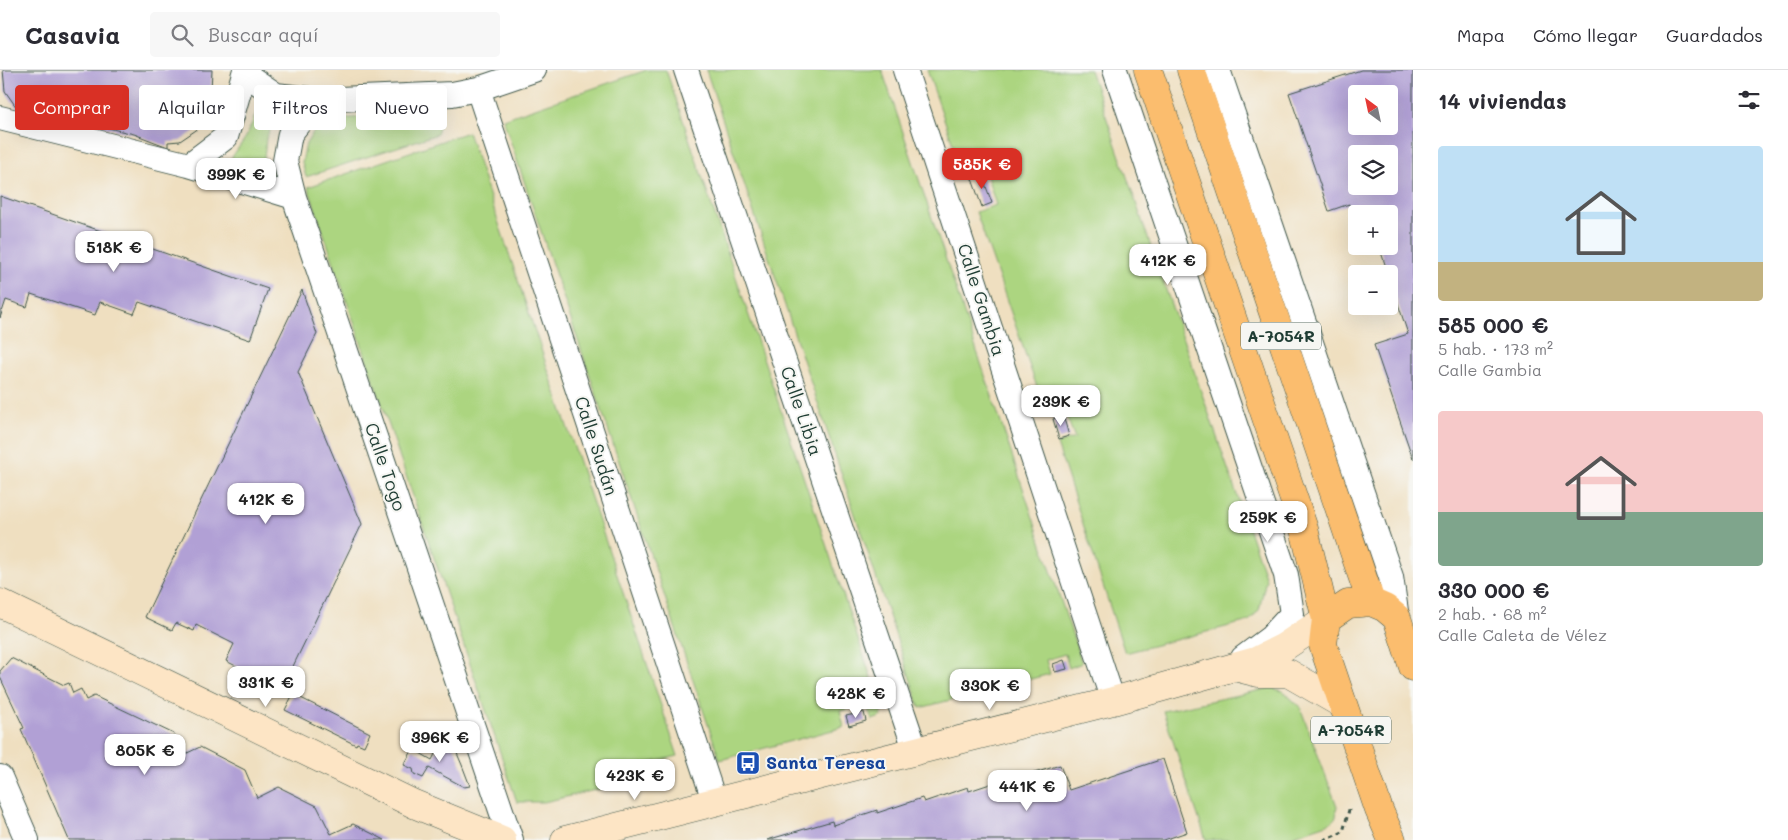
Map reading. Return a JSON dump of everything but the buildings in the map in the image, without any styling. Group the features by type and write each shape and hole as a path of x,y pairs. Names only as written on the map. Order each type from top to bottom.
{"main road":[{"name":"A-7054R","path":"1148,70 1304,529 1326,619 1323,646 1390,840"},
{"name":"A-7054R","path":"1191,70 1371,602"},
{"path":"1326,619 1348,604 1371,602 1385,608 1397,618 1413,667"}],"street":[{"path":"346,99 452,94 478,89 534,70"},
{"name":"Calle Libia","path":"686,70 916,752"},
{"name":"Calle Gambia","path":"905,70 1113,702"},
{"path":"1115,70 1286,575 1292,614 1270,638 1232,666"},
{"path":"1218,70 1391,577 1397,618"},
{"path":"189,165 226,138 245,72 262,85"},
{"name":"Calle Sudán","path":"478,89 715,803"},
{"path":"0,118 189,165 294,197"},
{"name":"Calle Togo","path":"293,130 290,134 285,161 294,197 511,840"},
{"path":"1257,491 1278,512 1286,537 1313,566"},
{"path":"5,610 414,804 502,840"},
{"path":"564,840 1113,702 1232,666 1256,661 1284,647 1326,619"},
{"path":"1232,666 1258,674 1288,673 1342,704"},
{"path":"0,777 27,840"}],"path":[{"path":"1324,840 1343,832 1350,805"}],"green space":[{"path":"647,70 666,70 882,710 881,717 872,720 867,704 840,711 844,727 720,760 503,119"},
{"path":"706,70 882,70 1082,663 1069,668 1065,654 1046,660 1050,674 920,708"},
{"path":"927,70 1090,70 1266,579 1259,610 1249,621 1125,653 1057,444 1075,438 1063,408 1046,413 976,212 996,205 983,163 962,170"},
{"path":"254,118 254,130 270,130 266,138 263,168 230,160 246,137"},
{"path":"346,118 356,118 356,130 438,130 437,134 306,177 302,162 306,144 314,131 346,130"},
{"path":"468,132 678,756 639,765 643,779 544,802 517,802 308,187"},
{"path":"1271,688 1283,691 1300,707 1337,806 1336,817 1330,823 1280,840 1206,840 1163,711"}],"place":[{"name":"Santa Teresa","path":"748,763"}]}
